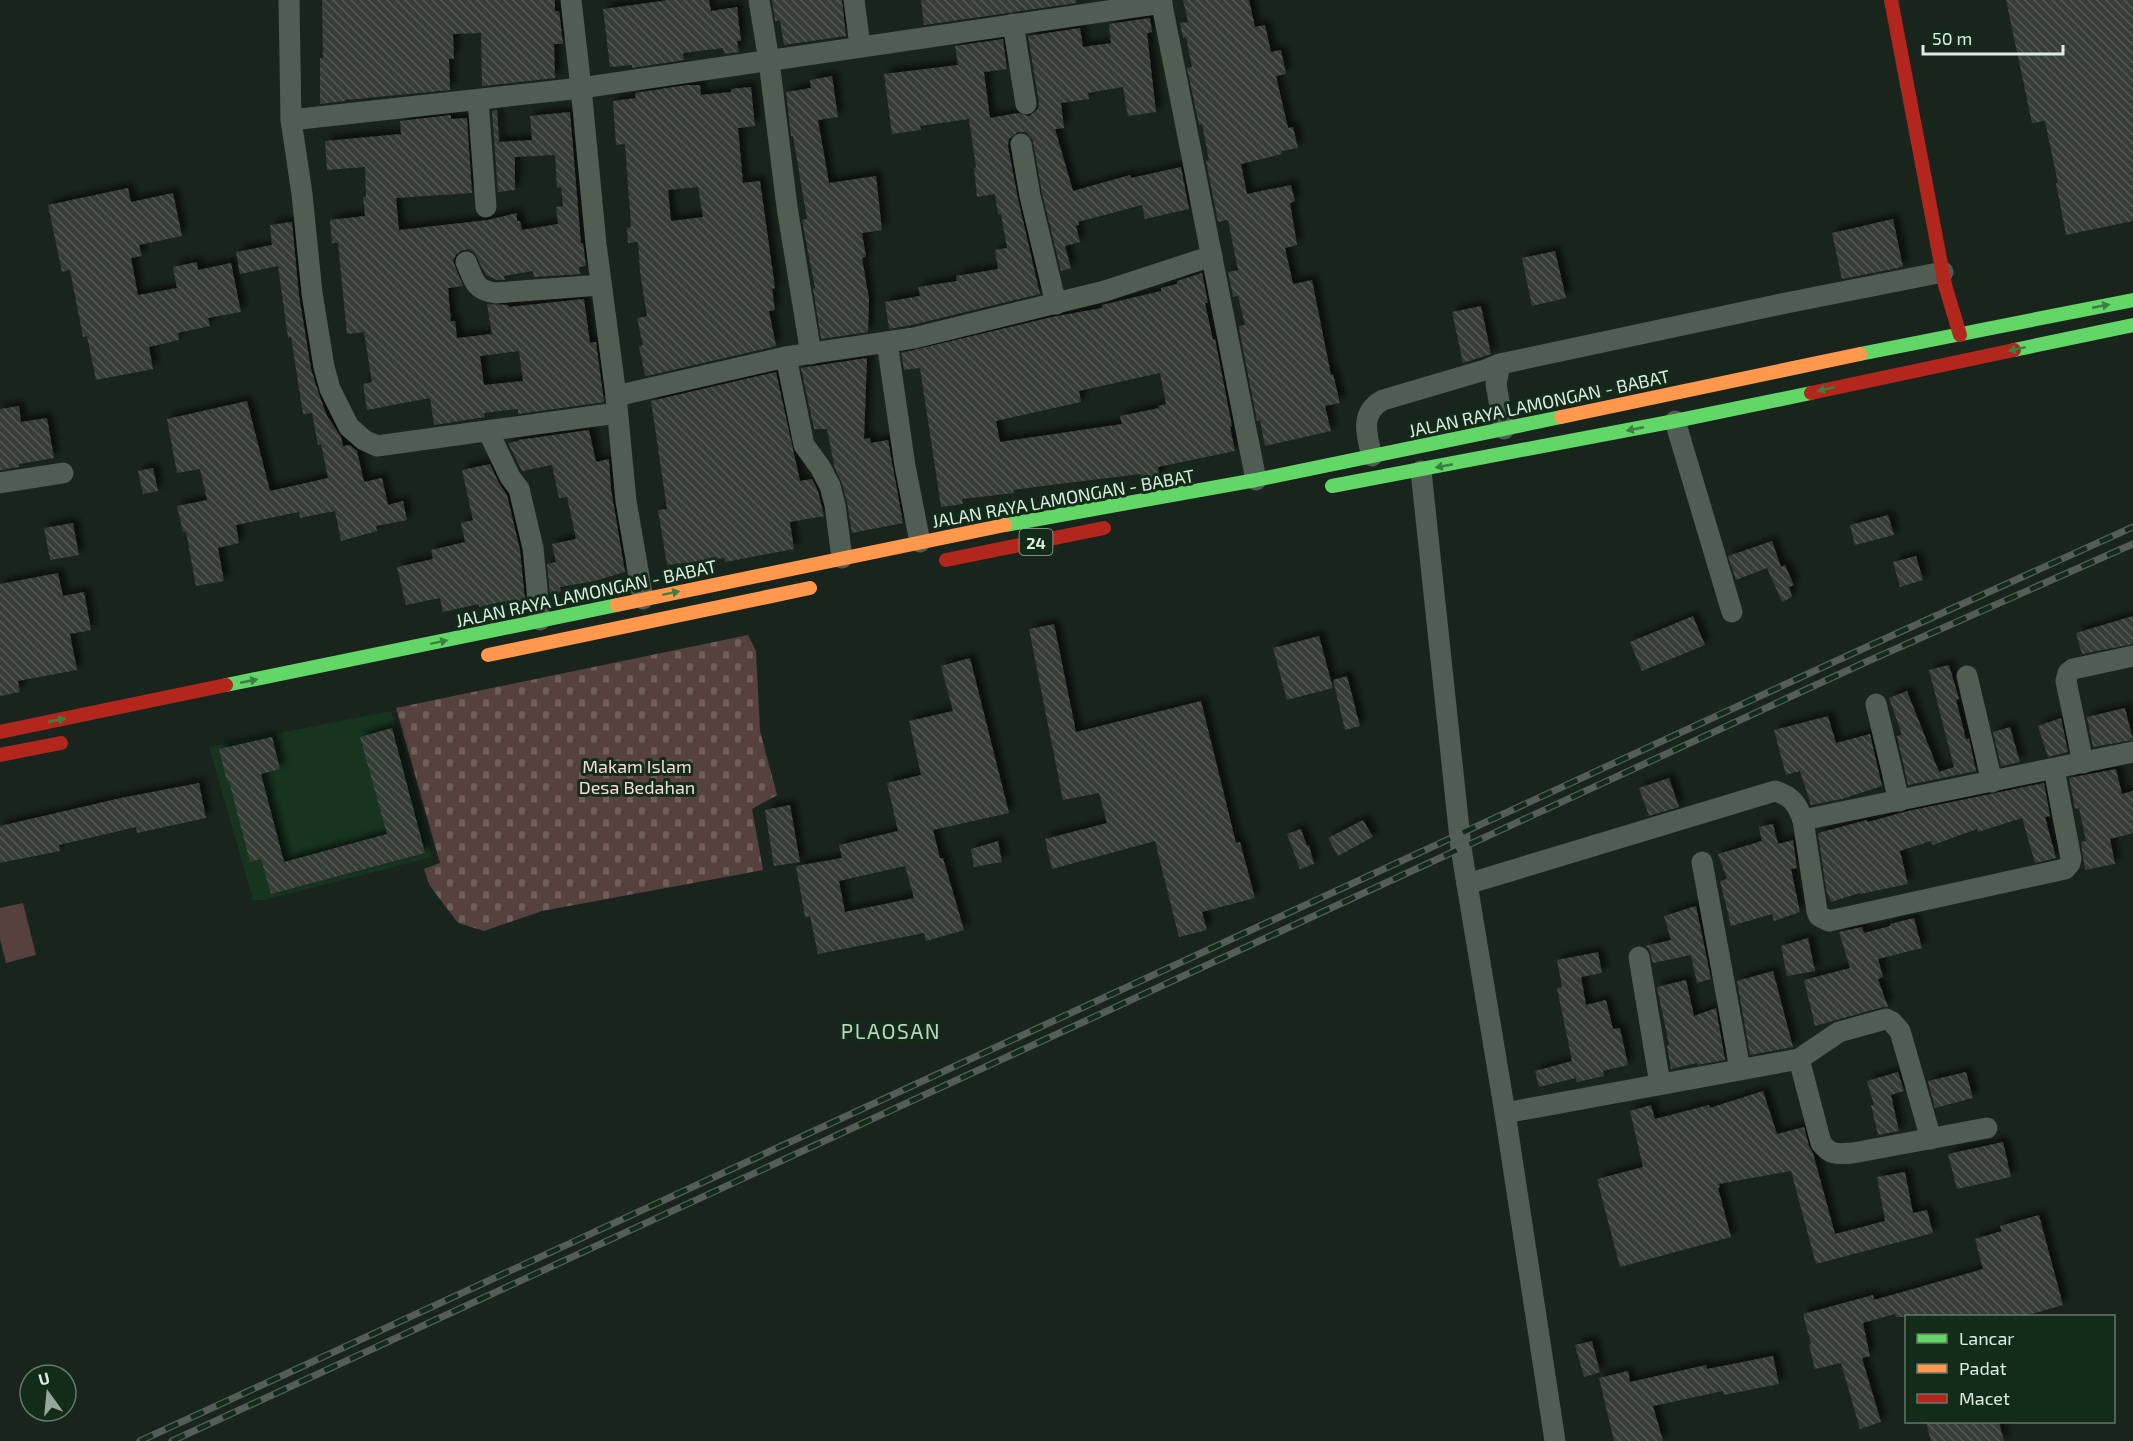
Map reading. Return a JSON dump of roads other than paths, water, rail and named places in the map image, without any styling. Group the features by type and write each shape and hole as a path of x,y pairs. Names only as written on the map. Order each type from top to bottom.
{"main road":[{"path":"1891,0 1944,279 1960,335"},
{"name":"JALAN RAYA LAMONGAN - BABAT","path":"0,732 1043,516 1256,480 2133,300"},
{"path":"1316,489 1675,421 2133,325"},
{"name":"JALAN RAYA LAMONGAN - BABAT","path":"936,562 1117,526"},
{"path":"470,659 829,584"},
{"path":"0,755 80,739"}],"street":[{"path":"289,0 291,120 302,194 312,293 324,367 330,389 349,427 364,440 377,446 488,432 616,405 786,357 914,338 1105,291 1212,256"},
{"path":"571,0 626,501 643,599"},
{"path":"759,0 770,61 788,207 811,354"},
{"path":"854,0 861,46"},
{"path":"291,120 581,88 1161,2 1256,480"},
{"path":"1013,24 1026,104"},
{"path":"478,100 486,207"},
{"path":"1021,144 1030,196 1056,303"},
{"path":"466,262 476,284 485,291 496,293 601,285"},
{"path":"1372,456 1366,428 1368,415 1372,405 1383,400 1500,364 1786,303 1944,279"},
{"path":"887,342 905,466 920,542"},
{"path":"786,357 804,445 830,486 835,505 842,558"},
{"path":"1500,364 1496,384 1503,429"},
{"path":"1675,421 1732,612"},
{"path":"488,432 510,477 519,489 533,548 540,621"},
{"path":"1420,471 1460,841 1505,1113 1555,1441"},
{"path":"0,483 63,473"},
{"path":"2083,763 2066,681 2068,673 2073,669 2133,656"},
{"path":"1967,676 1992,782"},
{"path":"1876,704 1899,801"},
{"path":"1803,820 2133,752"},
{"path":"1467,884 1775,791 1788,795 1796,804 1803,820 1817,911 1819,916 1829,921 2065,869 2071,859 2054,769"},
{"path":"1702,862 1740,1069"},
{"path":"1639,957 1660,1084"},
{"path":"1505,1113 1799,1059 1839,1032 1886,1019 1900,1031 1931,1139"},
{"path":"1799,1059 1821,1143 1827,1151 1838,1154 1853,1153 1987,1128"}],"railway":[{"path":"140,1441 1860,650 2133,527"},
{"path":"172,1441 1866,662 2133,544"}],"district":[{"name":"PLAOSAN","path":"891,1030"}],"park label":[{"name":"Makam Islam Desa Bedahan","path":"637,776"}]}
